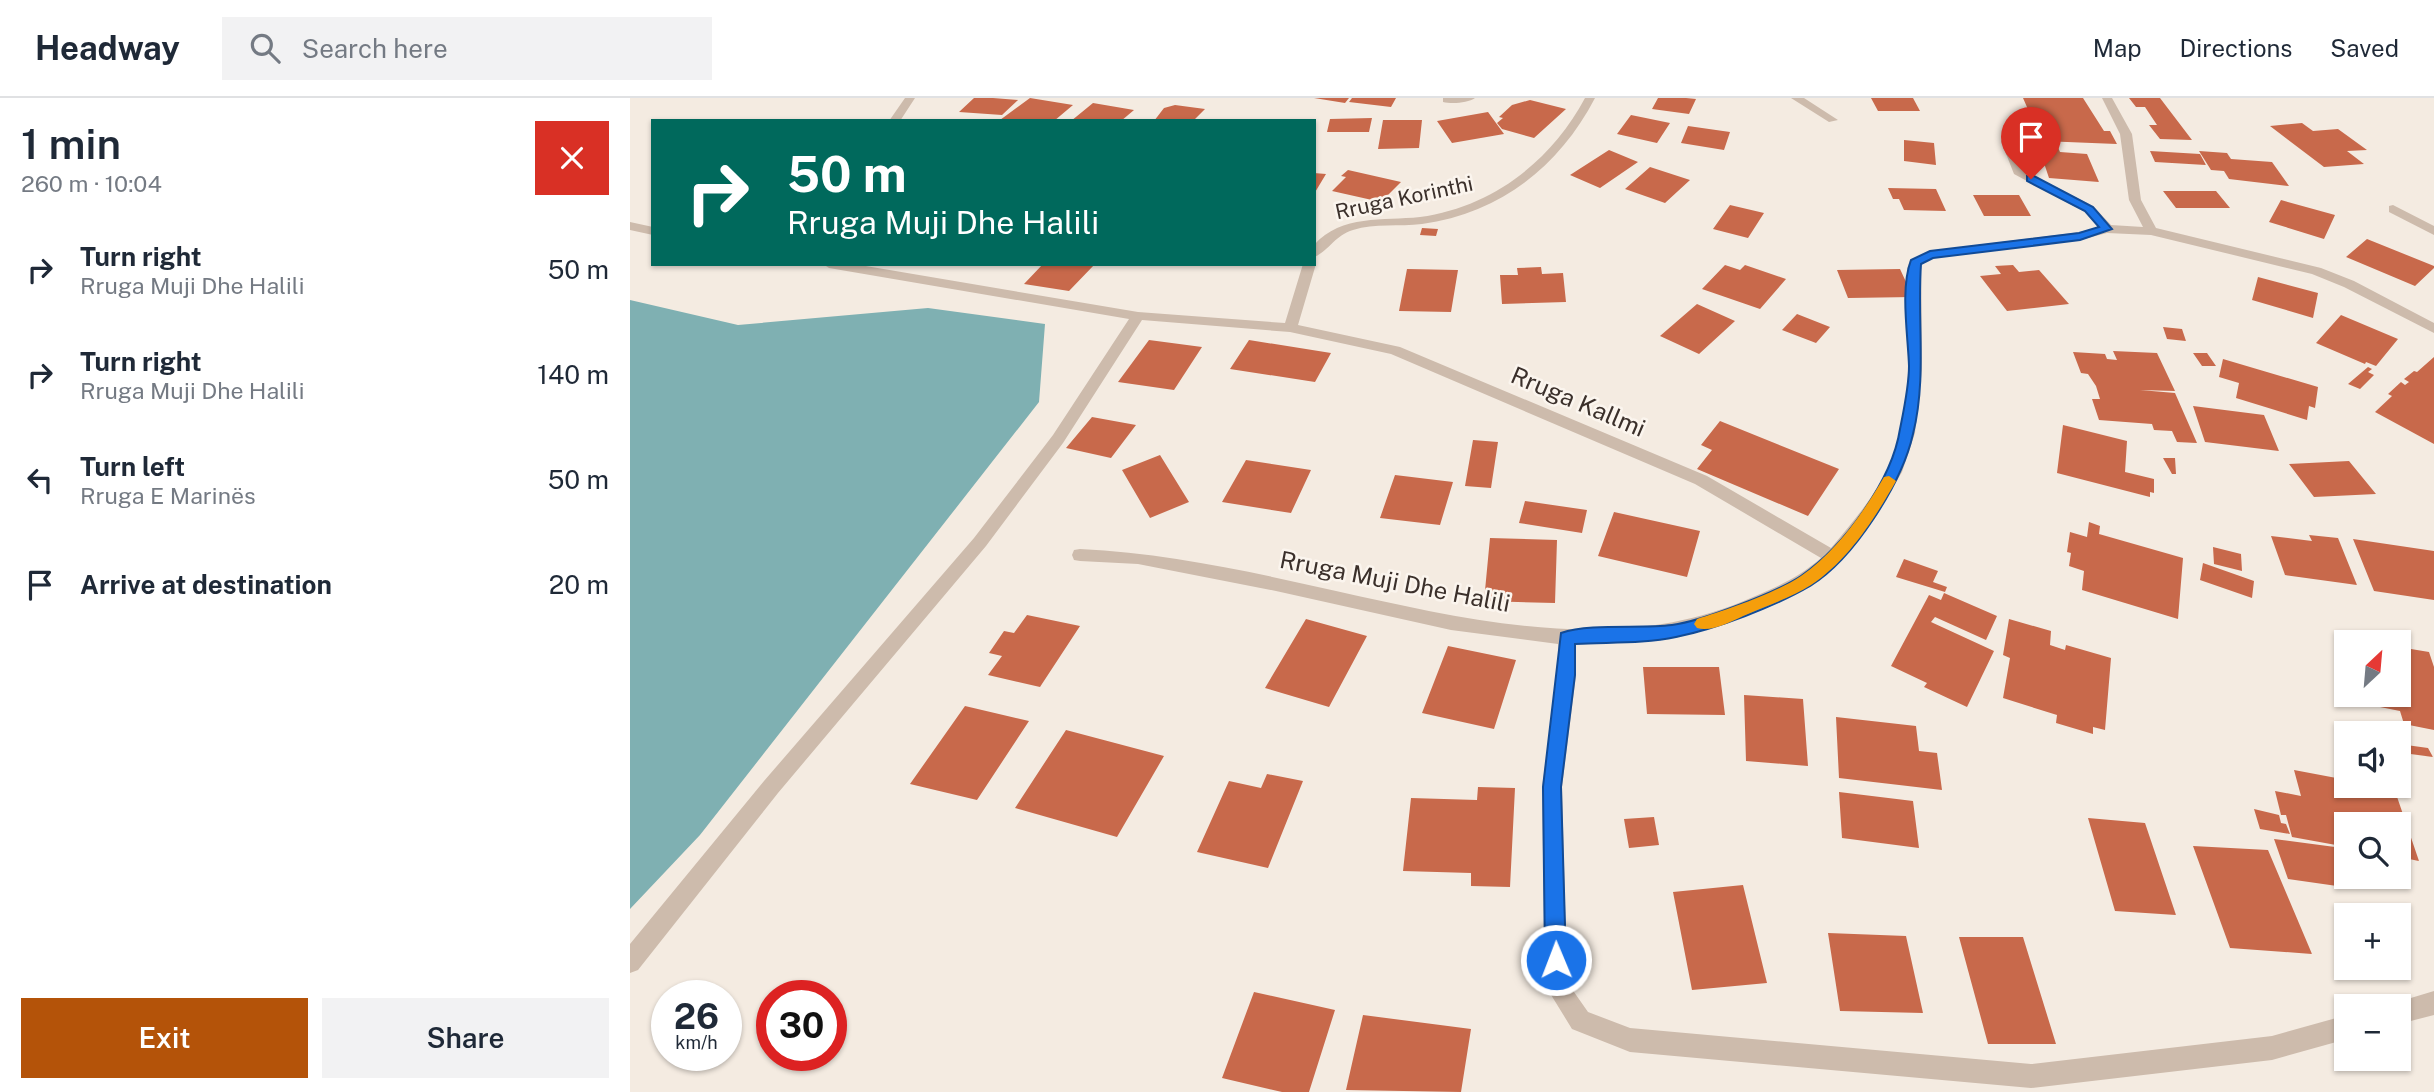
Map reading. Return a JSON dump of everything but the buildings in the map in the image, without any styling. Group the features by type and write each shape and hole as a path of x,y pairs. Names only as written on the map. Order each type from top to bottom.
{"street":[{"path":"895,119 910,98"},
{"path":"1447,100 1470,98"},
{"name":"Rruga Korinthi","path":"1316,251 1330,236 1355,226 1426,219 1494,199 1561,148 1590,98"},
{"path":"1796,98 1833,120"},
{"path":"2106,98 2126,134 2135,200 2151,230"},
{"path":"2007,141 2018,172 2089,209 2107,229"},
{"path":"2393,209 2434,230"},
{"path":"630,226 651,231"},
{"name":"Rruga Muji Dhe Halili","path":"1080,555 1138,558 1276,584 1451,623 1567,638 1675,631 1726,617 1806,581 1833,557 1871,511 1894,472 1907,433 1916,369 1912,309 1915,263 1930,255 2080,236 2107,229 2151,230 2316,271 2349,284 2434,329"},
{"name":"Rruga Kallmi","path":"841,266 1138,316 1290,328 1395,350 1701,480 1833,557"},
{"path":"1290,328 1309,266"},
{"path":"630,962 771,787 980,542 1058,439 1138,316"},
{"path":"1567,638 1567,675 1552,787 1556,985 1580,1021 1630,1040 2031,1076 2272,1048 2334,1031"},
{"path":"2411,1009 2434,1003"}],"water":[{"path":"630,300 738,325 928,308 1045,324 1039,402 700,835 630,909"}],"slow traffic":[{"path":"1702,624 1726,617 1806,581 1833,557 1871,511 1889,481"}],"route":[{"path":"1556,960 1552,787 1567,675 1567,638 1675,631 1726,617 1806,581 1833,557 1871,511 1894,472 1907,433 1916,369 1912,309 1915,263 1930,255 2080,236 2107,229 2089,209 2031,179"}]}
